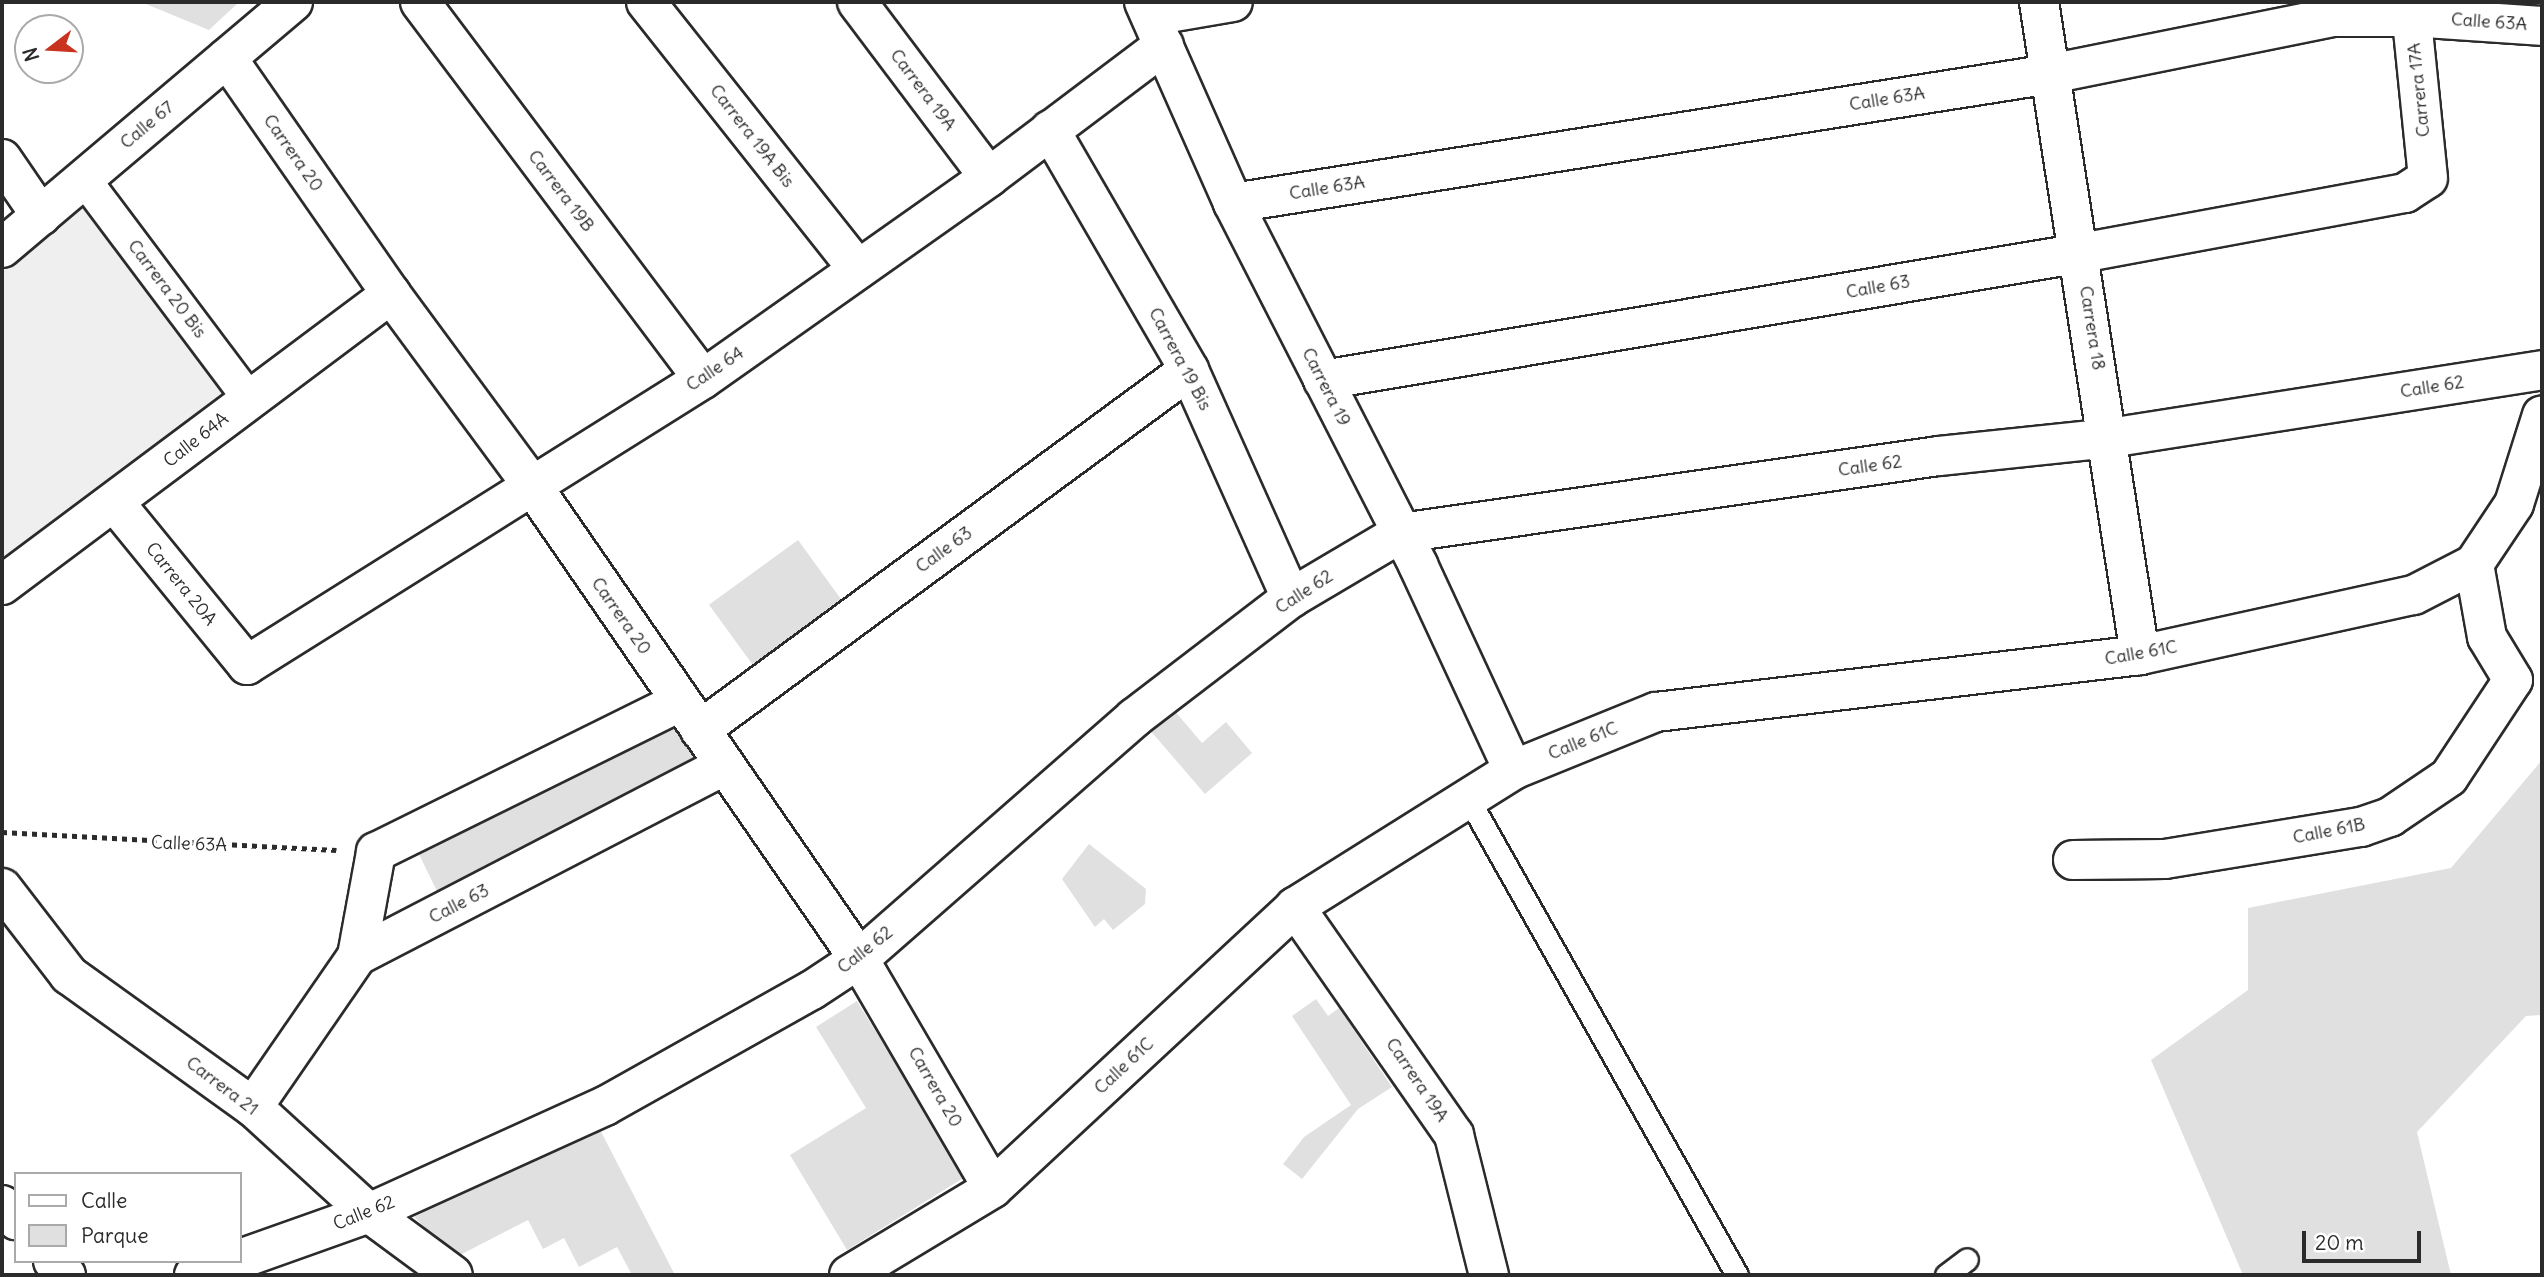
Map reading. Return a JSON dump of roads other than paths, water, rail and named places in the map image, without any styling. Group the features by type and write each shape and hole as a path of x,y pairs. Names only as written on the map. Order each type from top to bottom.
{"street":[{"name":"Calle 67","path":"2,248 293,2"},
{"name":"Carrera 19B","path":"420,2 703,379"},
{"name":"Carrera 19A Bis","path":"646,2 858,269"},
{"name":"Calle 64","path":"247,665 703,379 989,177 1050,130 1153,21 1233,2"},
{"name":"Carrera 18","path":"2039,2 2081,253 2140,655"},
{"name":"Carrera 19A","path":"862,3 989,177"},
{"name":"Calle 63A","path":"1233,203 2050,74 2332,18 2410,9 2542,26"},
{"name":"Carrera 17A","path":"2410,9 2428,178"},
{"name":"Carrera 19","path":"1153,21 1233,203 1401,533 1513,770"},
{"name":"Carrera 20","path":"227,58 391,294 531,485 859,959 993,1188"},
{"name":"Carrera 19 Bis","path":"1050,130 1189,370 1291,598"},
{"path":"2,159 41,216"},
{"name":"Calle 63","path":"1323,380 2081,253 2405,193 2428,178"},
{"name":"Carrera 20 Bis","path":"85,179 248,399"},
{"name":"Calle 64A","path":"2,585 391,294"},
{"name":"Calle 63","path":"253,1107 358,956 376,852 690,716 1189,370"},
{"name":"Calle 62","path":"242,1258 369,1213 605,1106 859,959 1134,718 1291,598 1401,533 1939,456 2109,438 2542,370"},
{"path":"2527,682 2487,637 2474,564 2514,504 2542,415"},
{"name":"Carrera 20A","path":"115,503 247,665"},
{"name":"Calle 61C","path":"849,1275 993,1188 1295,907 1513,770 1656,712 2140,655 2414,595 2474,564"},
{"name":"Calle 61B","path":"2073,860 2165,859 2361,827 2390,817 2449,777 2527,682"},
{"name":"Calle 63","path":"358,956 723,766"},
{"name":"Carrera 21","path":"2,888 69,975 253,1107 369,1213 453,1275"},
{"name":"Carrera 19A","path":"1295,907 1454,1135 1489,1275"},
{"path":"2,1205 14,1218"},
{"path":"194,1275 227,1263"}],"lane":[{"path":"1468,798 1737,1275"},
{"path":"1946,1275 1968,1259"}]}
